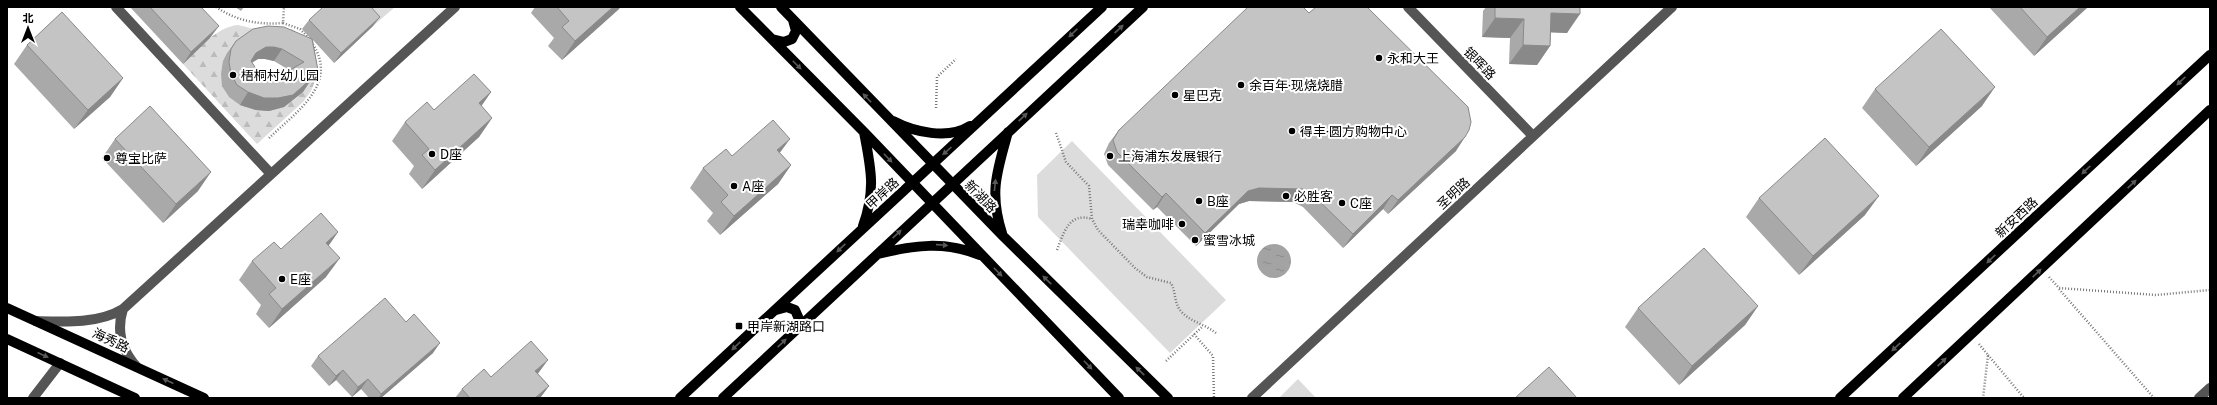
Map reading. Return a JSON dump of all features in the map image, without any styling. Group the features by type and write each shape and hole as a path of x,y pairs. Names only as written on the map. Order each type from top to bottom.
{"main road":[{"path":"740,7 864,132 1119,398"},
{"name":"新湖路","path":"781,7 1004,237 1168,398"},
{"name":"甲岸路","path":"680,398 1102,7"},
{"path":"723,398 931,202 1143,7"},
{"path":"771,38 784,42 792,39 796,31 792,19"},
{"name":"新安西路","path":"1840,398 2210,55"},
{"path":"1903,398 2210,110"},
{"path":"886,117 903,126 921,132 936,133 952,132 967,128 981,118"},
{"path":"1004,237 994,204 994,190 1009,130"},
{"path":"862,229 868,212 872,187 864,132"},
{"path":"876,254 902,248 932,244 964,249 983,256"},
{"path":"774,311 783,307 795,310 799,319 795,330"},
{"name":"海秀路","path":"7,308 204,398"},
{"path":"7,339 135,398"}],"street":[{"path":"116,7 271,174"},
{"path":"36,321 91,320 116,313 123,309 455,7"},
{"name":"银晖路","path":"1408,7 1532,136"},
{"name":"圣明路","path":"1252,398 1672,7"},
{"path":"123,309 120,324 121,342 124,350 136,366"},
{"path":"33,398 60,363"},
{"path":"2199,398 2210,388"}],"path":[{"path":"216,7 227,14 245,21 265,25 283,23 300,29 316,50 319,60 319,81 315,93 269,138"},
{"path":"283,23 284,7"},
{"path":"936,108 937,77 956,59"},
{"path":"1056,134 1066,162 1089,186 1092,219 1098,230 1135,268 1147,277 1171,283 1175,291 1175,301 1179,310 1202,326 1217,334"},
{"path":"1057,250 1067,225 1071,221 1085,217 1092,219"},
{"path":"2042,269 2154,398"},
{"path":"2059,288 2156,295 2210,290"},
{"path":"1166,361 1202,326"},
{"path":"1194,334 1213,356 1214,398"},
{"path":"1970,335 2024,398"},
{"path":"1983,398 1988,355"}],"green space":[{"path":"354,7 395,7 373,26"},
{"path":"238,25 258,30 292,29 300,35 316,68 315,81 311,91 303,102 257,144 183,64 215,34","holes":["291,45 303,92 292,101 281,107 270,110 256,110 221,74"]},
{"path":"1072,141 1226,300 1170,353 1038,217 1037,175"},
{"path":"1298,379 1316,398 1279,398"}],"water":[{"path":"1277,244 1284,246 1289,251 1291,261 1289,271 1284,276 1271,278 1264,276 1259,271 1257,258 1259,251 1264,246"}],"building":[{"path":"150,7 201,7 219,26 191,52"},
{"path":"323,7 371,7 380,17 341,53 309,20"},
{"path":"557,7 613,7 575,41 562,27 569,21"},
{"name":"得丰·圆方购物中心","path":"1248,7 1303,7 1309,13 1316,7 1367,7 1468,107 1471,122 1465,137 1398,200 1392,195 1353,234 1312,194 1303,189 1259,188 1248,191 1205,233 1166,193 1162,197 1117,152 1113,140 1119,130"},
{"path":"1495,7 1580,7 1580,14 1551,13 1550,46 1523,45 1524,19 1495,18"},
{"path":"2020,7 2080,7 2047,37"},
{"path":"62,12 123,78 88,110 27,45"},
{"path":"268,26 284,27 312,39 318,70 315,69 311,79 293,95 278,98 264,98 248,92 237,85 231,74 229,62 231,49 236,41 253,29","holes":["266,47 282,49 304,62 283,74 263,74 257,70 251,61 256,53"]},
{"path":"1941,29 1995,87 1929,147 1875,89"},
{"name":"D座","path":"474,74 491,92 479,103 492,118 435,170 422,155 429,149 405,122 427,102 434,110"},
{"path":"150,106 211,172 176,204 115,139"},
{"name":"A座","path":"773,120 790,139 777,150 791,165 734,216 721,202 728,195 703,168 726,149 732,156"},
{"path":"1825,138 1879,196 1813,256 1759,198"},
{"name":"E座","path":"321,213 338,232 326,243 340,258 282,309 269,294 276,288 252,261 274,242 281,249"},
{"path":"1704,248 1758,306 1692,366 1638,308"},
{"path":"385,298 406,322 414,314 440,343 381,394 368,379 358,387 343,370 336,376 318,356"},
{"path":"531,341 548,360 535,371 549,386 535,398 470,398 462,389 484,369 491,377"},
{"path":"1549,367 1577,398 1515,398"}],"place":[{"name":"永和大王","path":"1379,58"},
{"name":"梧桐村幼儿园","path":"233,75"},
{"name":"余百年·现烧烧腊","path":"1241,85"},
{"name":"星巴克","path":"1175,95"},
{"name":"得丰·圆方购物中心","path":"1292,131"},
{"name":"D座","path":"432,154"},
{"name":"上海浦东发展银行","path":"1110,156"},
{"name":"尊宝比萨","path":"107,158"},
{"name":"A座","path":"734,186"},
{"name":"必胜客","path":"1286,196"},
{"name":"B座","path":"1199,201"},
{"name":"C座","path":"1342,203"},
{"name":"瑞幸咖啡","path":"1182,224"},
{"name":"蜜雪冰城","path":"1195,240"},
{"name":"E座","path":"282,279"},
{"name":"甲岸新湖路口","path":"739,326"}]}
